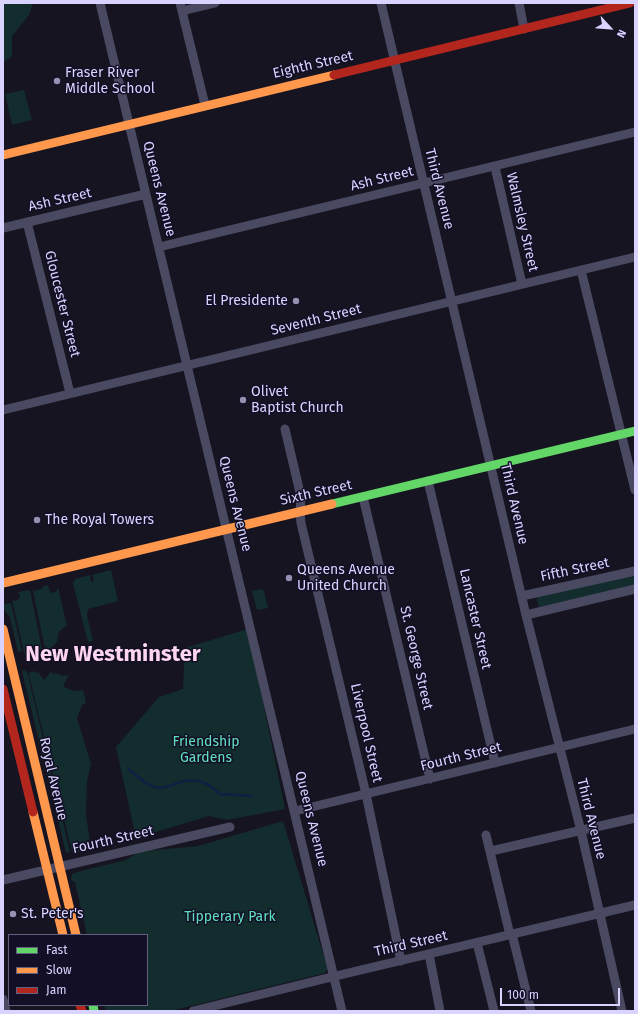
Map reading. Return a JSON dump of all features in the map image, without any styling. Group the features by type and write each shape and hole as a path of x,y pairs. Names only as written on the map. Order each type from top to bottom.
{"street":[{"name":"Queens Avenue","path":"100,3 342,1011"},
{"path":"206,105 181,7 215,3"},
{"name":"Third Avenue","path":"381,3 526,615 580,831 622,1011"},
{"path":"519,3 524,29"},
{"name":"Eighth Street","path":"3,155 630,3"},
{"name":"Ash Street","path":"159,247 635,132"},
{"name":"Walmsley Street","path":"495,167 522,284"},
{"name":"Ash Street","path":"3,228 146,194"},
{"name":"Gloucester Street","path":"28,222 70,393"},
{"name":"Seventh Street","path":"3,410 635,257"},
{"path":"581,270 635,490"},
{"name":"Liverpool Street","path":"285,429 301,497 300,512 305,539 366,794 401,961"},
{"name":"Sixth Street","path":"3,583 635,431"},
{"name":"Lancaster Street","path":"428,481 495,763"},
{"name":"St. George Street","path":"363,497 430,779"},
{"name":"Fifth Street","path":"522,596 635,571"},
{"path":"526,615 635,589"},
{"name":"Royal Avenue","path":"3,629 76,934"},
{"name":"Royal Avenue","path":"3,689 63,934"},
{"name":"Fourth Street","path":"295,811 635,730"},
{"path":"491,851 635,818"},
{"name":"Fourth Street","path":"3,880 230,827"},
{"path":"486,835 530,1011"},
{"name":"Third Street","path":"193,1011 218,1008 334,976 635,905"},
{"path":"477,943 494,1011"},
{"path":"429,954 440,1011"},
{"path":"3,998 6,1011"}],"green space":[{"path":"3,3 33,3 29,15 12,36 12,56 3,63"},
{"path":"24,90 32,120 12,125 5,94"},
{"path":"111,570 118,601 88,609 87,615 93,641 88,642 73,584 75,579 90,575 91,582 94,581 92,575"},
{"path":"635,573 635,586 539,607 537,597"},
{"path":"48,585 49,590 52,593 56,592 58,587 67,626 60,632 58,641 50,650 47,648 45,649 33,591 42,589 42,587"},
{"path":"262,589 264,591 268,608 257,610 252,591"},
{"path":"30,590 42,650 36,648 34,658 31,662 26,661 12,600 15,601 19,599 20,595 18,592"},
{"path":"11,603 22,651 18,652 10,617 5,611 3,604"},
{"name":"Friendship Gardens","path":"248,629 285,809 227,820 209,816 136,838 116,747 159,697 183,689 185,648"},
{"path":"24,670 28,675 70,852 66,853 22,671"},
{"path":"34,671 36,673 38,672 44,680 51,672 63,676 69,675 64,687 74,691 83,690 86,703 82,705 77,718 91,764 87,781 86,814 91,849 74,853 72,852 29,675 29,673"},
{"name":"Tipperary Park","path":"283,821 327,970 325,973 170,1011 106,1011 104,1006 148,1006 148,934 87,934 75,882 71,880 72,874 126,860 137,853 144,851 198,846"}],"waterway":[{"path":"128,768 142,781 155,787 160,788 192,780 207,784 220,794 252,796"}],"traffic: fast":[{"path":"332,504 635,431"},
{"path":"93,1006 94,1011"}],"traffic: slow":[{"path":"3,155 334,75"},
{"path":"3,583 332,504"},
{"path":"3,629 76,934"},
{"path":"33,812 63,934"}],"traffic: jam":[{"path":"334,75 630,3"},
{"path":"3,689 33,812"},
{"path":"80,1006 82,1011"}],"place":[{"name":"Fraser River Middle School","path":"57,81"},
{"name":"El Presidente","path":"296,301"},
{"name":"Olivet Baptist Church","path":"243,400"},
{"name":"The Royal Towers","path":"37,520"},
{"name":"Queens Avenue United Church","path":"289,578"},
{"name":"St. Peter's","path":"13,914"}],"district":[{"name":"New Westminster","path":"113,655"}]}
